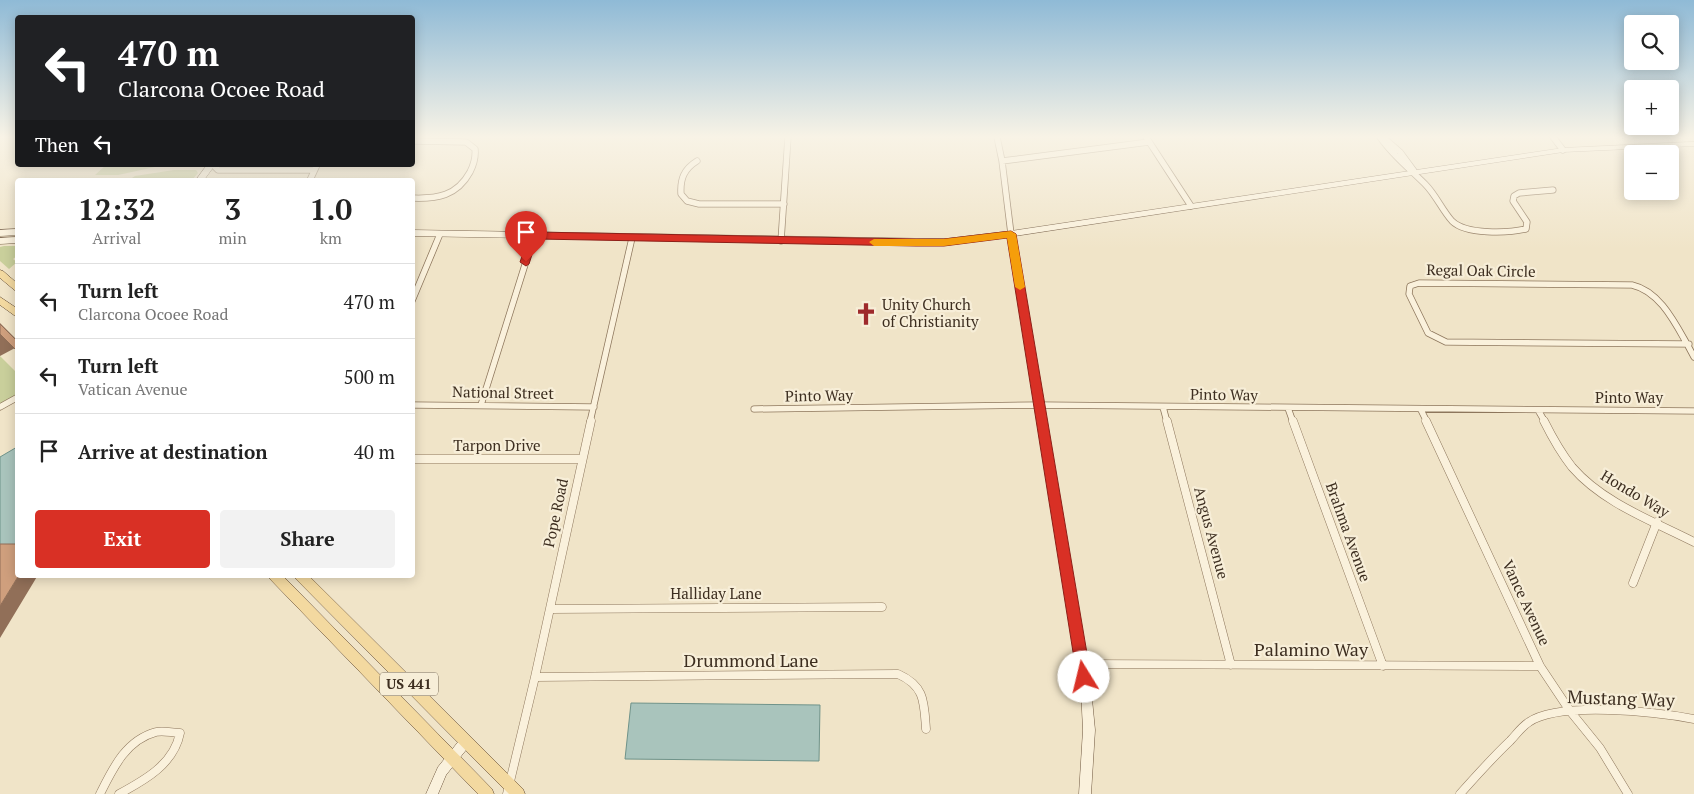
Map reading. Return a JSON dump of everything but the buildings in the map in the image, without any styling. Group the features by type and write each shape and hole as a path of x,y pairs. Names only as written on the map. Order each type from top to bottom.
{"main road":[{"path":"415,233 781,241 944,242 1011,234 1401,174"},
{"path":"1,239 15,233"},
{"path":"1011,234 1082,664 1090,730 1085,794"},
{"path":"1,239 15,240"},
{"path":"0,273 15,287"},
{"path":"0,300 15,312"},
{"name":"US 441","path":"277,578 487,794"},
{"name":"US 441","path":"303,578 466,741 511,791"},
{"path":"432,794 442,771 466,741"}],"street":[{"path":"415,198 435,198 455,191 465,181 468,174"},
{"path":"682,174 680,194 687,201 699,204 784,204"},
{"path":"781,241 786,174"},
{"path":"1004,174 1011,234"},
{"path":"1170,174 1191,206"},
{"path":"1416,174 1432,192 1452,221 1471,230 1518,231 1526,229 1527,222 1513,201 1514,196 1519,193 1553,190"},
{"path":"415,294 440,234"},
{"path":"481,405 534,236"},
{"name":"Pope Road","path":"511,791 582,459 632,238"},
{"name":"Regal Oak Circle","path":"1688,344 1446,342 1428,333 1409,294 1410,286 1419,283 1632,285 1644,288 1655,296 1688,344 1694,357"},
{"path":"0,407 15,398"},
{"name":"National Street","path":"415,405 594,407"},
{"name":"Pinto Way","path":"754,409 1040,405 1421,410 1694,411"},
{"name":"Angus Avenue","path":"1163,407 1231,665"},
{"name":"Brahma Avenue","path":"1288,408 1383,666"},
{"name":"Vance Avenue","path":"1421,410 1540,666 1570,711 1600,748 1628,794"},
{"name":"Hondo Way","path":"1538,410 1574,469 1619,503 1694,542"},
{"name":"Tarpon Drive","path":"415,459 582,459"},
{"path":"1633,582 1657,522"},
{"name":"Halliday Lane","path":"550,609 882,607"},
{"name":"Palamino Way","path":"1082,664 1540,666"},
{"name":"Drummond Lane","path":"536,677 898,674 911,679 920,688 926,729"},
{"name":"Mustang Way","path":"1460,794 1479,772 1530,721 1570,711 1649,714 1694,719"},
{"path":"100,794 118,756 130,745 158,731 180,734 176,749 160,765 142,782 119,794"}],"green space":[{"path":"96,174 122,174 118,175"},
{"path":"148,174 197,174 194,178 132,178"},
{"path":"15,246 15,258 13,259 15,264 9,269 0,261 0,247"},
{"path":"0,356 15,371 15,395 0,404"}],"water":[{"path":"15,448 15,551 0,550 0,457"},
{"path":"631,703 820,705 819,761 625,759"}],"slow traffic":[{"path":"874,242 944,242 1011,234 1020,287"}],"place":[{"name":"Unity Church of Christianity","path":"866,314"}],"route":[{"path":"526,262 534,236 916,243 944,242 1011,234 1084,677"}]}
